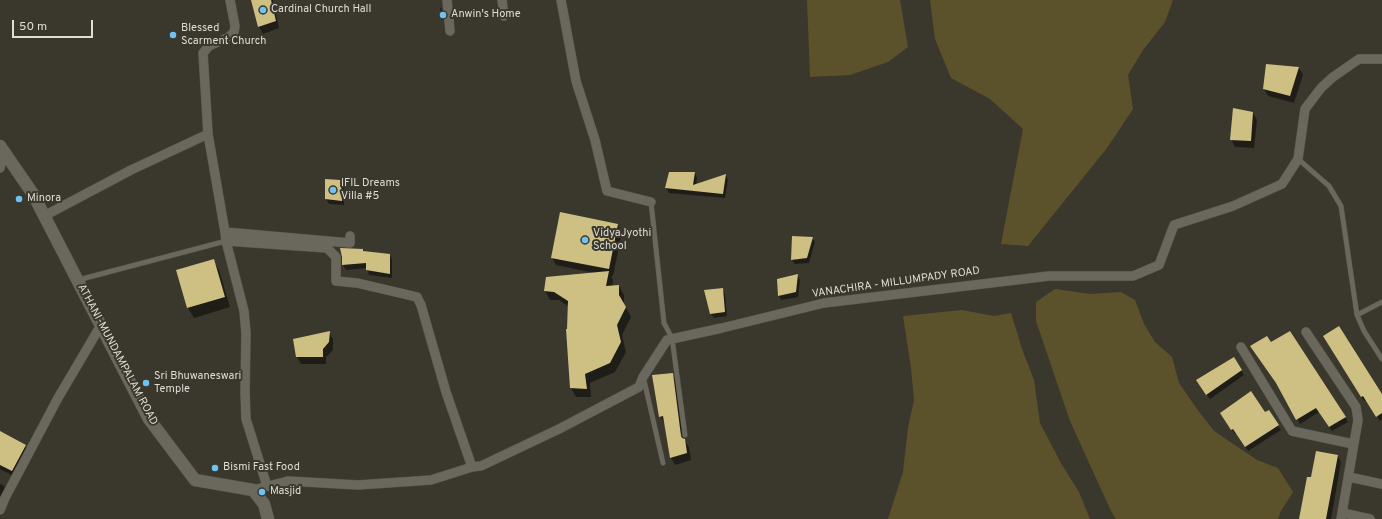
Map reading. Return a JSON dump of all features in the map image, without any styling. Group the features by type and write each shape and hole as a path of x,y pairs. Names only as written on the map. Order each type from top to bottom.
{"street":[{"path":"230,0 235,26 234,32 229,37 209,46 203,53 208,134 226,236 244,311 246,333 246,419 267,486"},
{"path":"447,0 450,31"},
{"path":"502,0 504,16"},
{"path":"561,0 576,81 595,140 607,191 652,202"},
{"name":"VANACHIRA - MILLUMPADY ROAD","path":"672,338 722,328 824,303 1049,276 1133,276 1160,266 1174,225 1233,206 1282,184 1298,158 1305,109 1321,88 1333,77 1359,59 1382,59"},
{"path":"44,216 130,170 208,134"},
{"path":"0,168 2,148"},
{"name":"ATHANI-MUNDAMPALAM ROAD","path":"2,148 33,194 149,419 195,480 253,490"},
{"path":"226,236 329,245 350,243 350,236"},
{"path":"329,245 336,257 336,281 357,283 417,297 422,304 446,392 472,467"},
{"path":"0,510 4,498 58,398 101,325"},
{"path":"1306,332 1356,408 1358,420 1342,516 1370,519"},
{"path":"268,519 264,504 253,490 288,481 358,485 431,480 472,467 481,466 559,429 639,387 643,377 667,340 672,338"},
{"path":"1241,347 1292,431 1353,444"},
{"path":"1349,476 1382,484"}],"lane":[{"path":"1298,158 1329,186 1341,206 1357,315 1364,331 1382,359"},
{"path":"652,202 664,323 672,338 685,435"},
{"path":"78,280 226,236"},
{"path":"1357,315 1382,302"},
{"path":"643,377 663,464"}],"shaded area":[{"path":"807,0 900,0 908,47 888,62 850,75 810,77"},
{"path":"930,0 1173,0 1165,22 1143,50 1128,75 1133,109 1107,148 1028,246 1001,244 1023,129 990,99 951,78 935,39"},
{"path":"1055,289 1090,294 1121,292 1135,300 1144,324 1155,342 1172,357 1179,383 1214,431 1257,460 1278,468 1293,492 1281,511 1278,519 1116,519 1070,421 1036,321 1036,302"},
{"path":"962,310 994,316 1011,313 1022,349 1034,380 1040,423 1062,465 1079,492 1090,519 888,519 903,472 908,428 914,400 903,316"}],"building":[{"name":"Cardinal Church Hall","path":"251,0 271,0 276,21 258,27"},
{"path":"1266,64 1299,67 1290,96 1263,89"},
{"path":"1233,108 1253,112 1251,141 1230,140"},
{"path":"669,172 695,172 693,185 726,174 723,194 665,188"},
{"name":"IFIL Dreams Villa #5","path":"325,179 341,180 342,201 325,199"},
{"path":"560,212 618,224 609,269 551,258"},
{"path":"792,236 813,237 807,258 791,260"},
{"path":"340,248 363,249 363,251 390,254 390,274 366,270 366,263 342,265"},
{"path":"214,259 225,297 187,308 176,270"},
{"path":"609,271 606,286 619,285 619,295 626,307 617,325 621,342 610,363 585,374 587,389 570,388 566,329 568,301 554,292 544,291 546,277"},
{"path":"798,274 796,292 778,296 777,279"},
{"path":"723,288 725,312 710,314 704,290"},
{"path":"1339,326 1382,394 1382,413 1376,417 1363,396 1361,397 1323,336"},
{"path":"330,331 329,342 323,349 323,357 296,357 293,339"},
{"path":"1290,331 1346,417 1329,427 1316,408 1296,420 1276,383 1250,346 1267,336 1271,342"},
{"path":"1234,357 1242,370 1206,395 1196,380"},
{"path":"673,373 681,436 685,439 687,453 670,458 663,416 659,417 652,375"},
{"path":"1251,391 1265,412 1269,410 1279,425 1245,447 1233,429 1231,430 1220,413"},
{"path":"0,431 26,445 12,471 0,465"},
{"path":"1316,451 1338,455 1326,519 1299,519 1307,477 1311,477"}],"place":[{"name":"Cardinal Church Hall","path":"263,10"},
{"name":"Anwin's Home","path":"443,15"},
{"name":"Blessed Scarment Church","path":"173,35"},
{"name":"IFIL Dreams Villa #5","path":"333,190"},
{"name":"Minora","path":"19,199"},
{"name":"VidyaJyothi School","path":"585,240"},
{"name":"Sri Bhuwaneswari Temple","path":"146,383"},
{"name":"Bismi Fast Food","path":"215,468"},
{"name":"Masjid","path":"262,492"}]}
